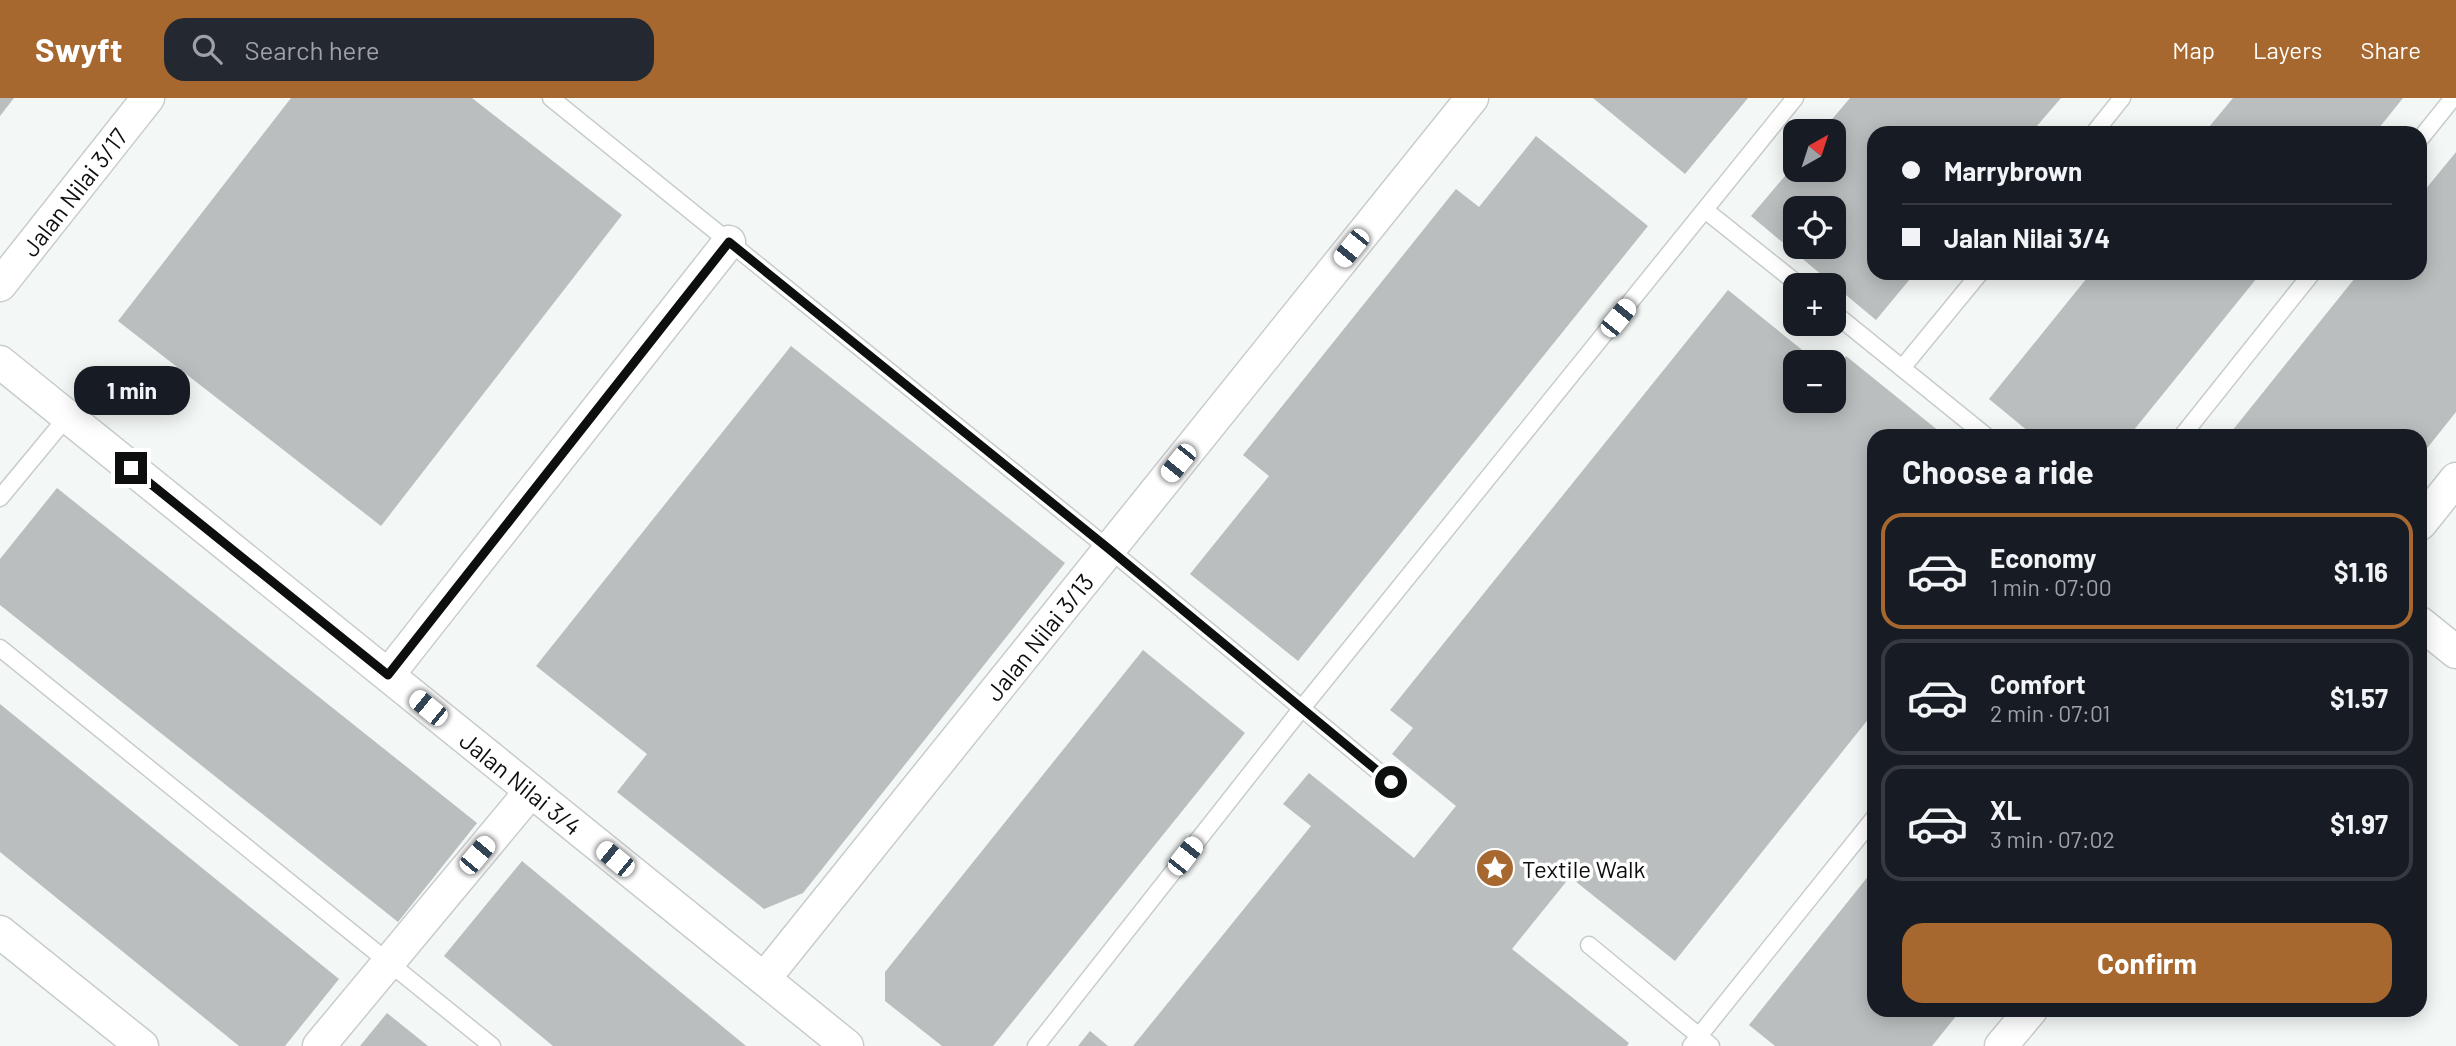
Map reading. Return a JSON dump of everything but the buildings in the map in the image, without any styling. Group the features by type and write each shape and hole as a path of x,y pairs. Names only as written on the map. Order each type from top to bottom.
{"street":[{"name":"Jalan Nilai 3/17","path":"0,285 148,98"},
{"name":"Jalan Nilai 3/13","path":"764,979 1472,98"},
{"path":"388,675 729,242"},
{"name":"Jalan Nilai 3/4","path":"0,362 847,1046"},
{"path":"2427,515 2456,479"},
{"path":"2427,629 2456,652"},
{"path":"319,1046 531,791"},
{"path":"0,932 142,1046"},
{"path":"2001,1046 2025,1017"}],"lane":[{"path":"551,98 1109,549 1391,782"},
{"path":"1036,1046 1302,708 1795,98"},
{"path":"2100,126 2122,98"},
{"path":"2427,130 2453,98"},
{"path":"1705,209 1784,273"},
{"path":"1902,368 1974,280"},
{"path":"2188,429 2306,280"},
{"path":"1846,323 1977,429"},
{"path":"0,498 67,417"},
{"path":"0,648 492,1046"},
{"path":"1589,946 1700,1043 1867,827"}],"place":[{"name":"Textile Walk","path":"1495,868"}],"route":[{"path":"131,468 388,675 729,242 1109,549 1391,782"}]}
